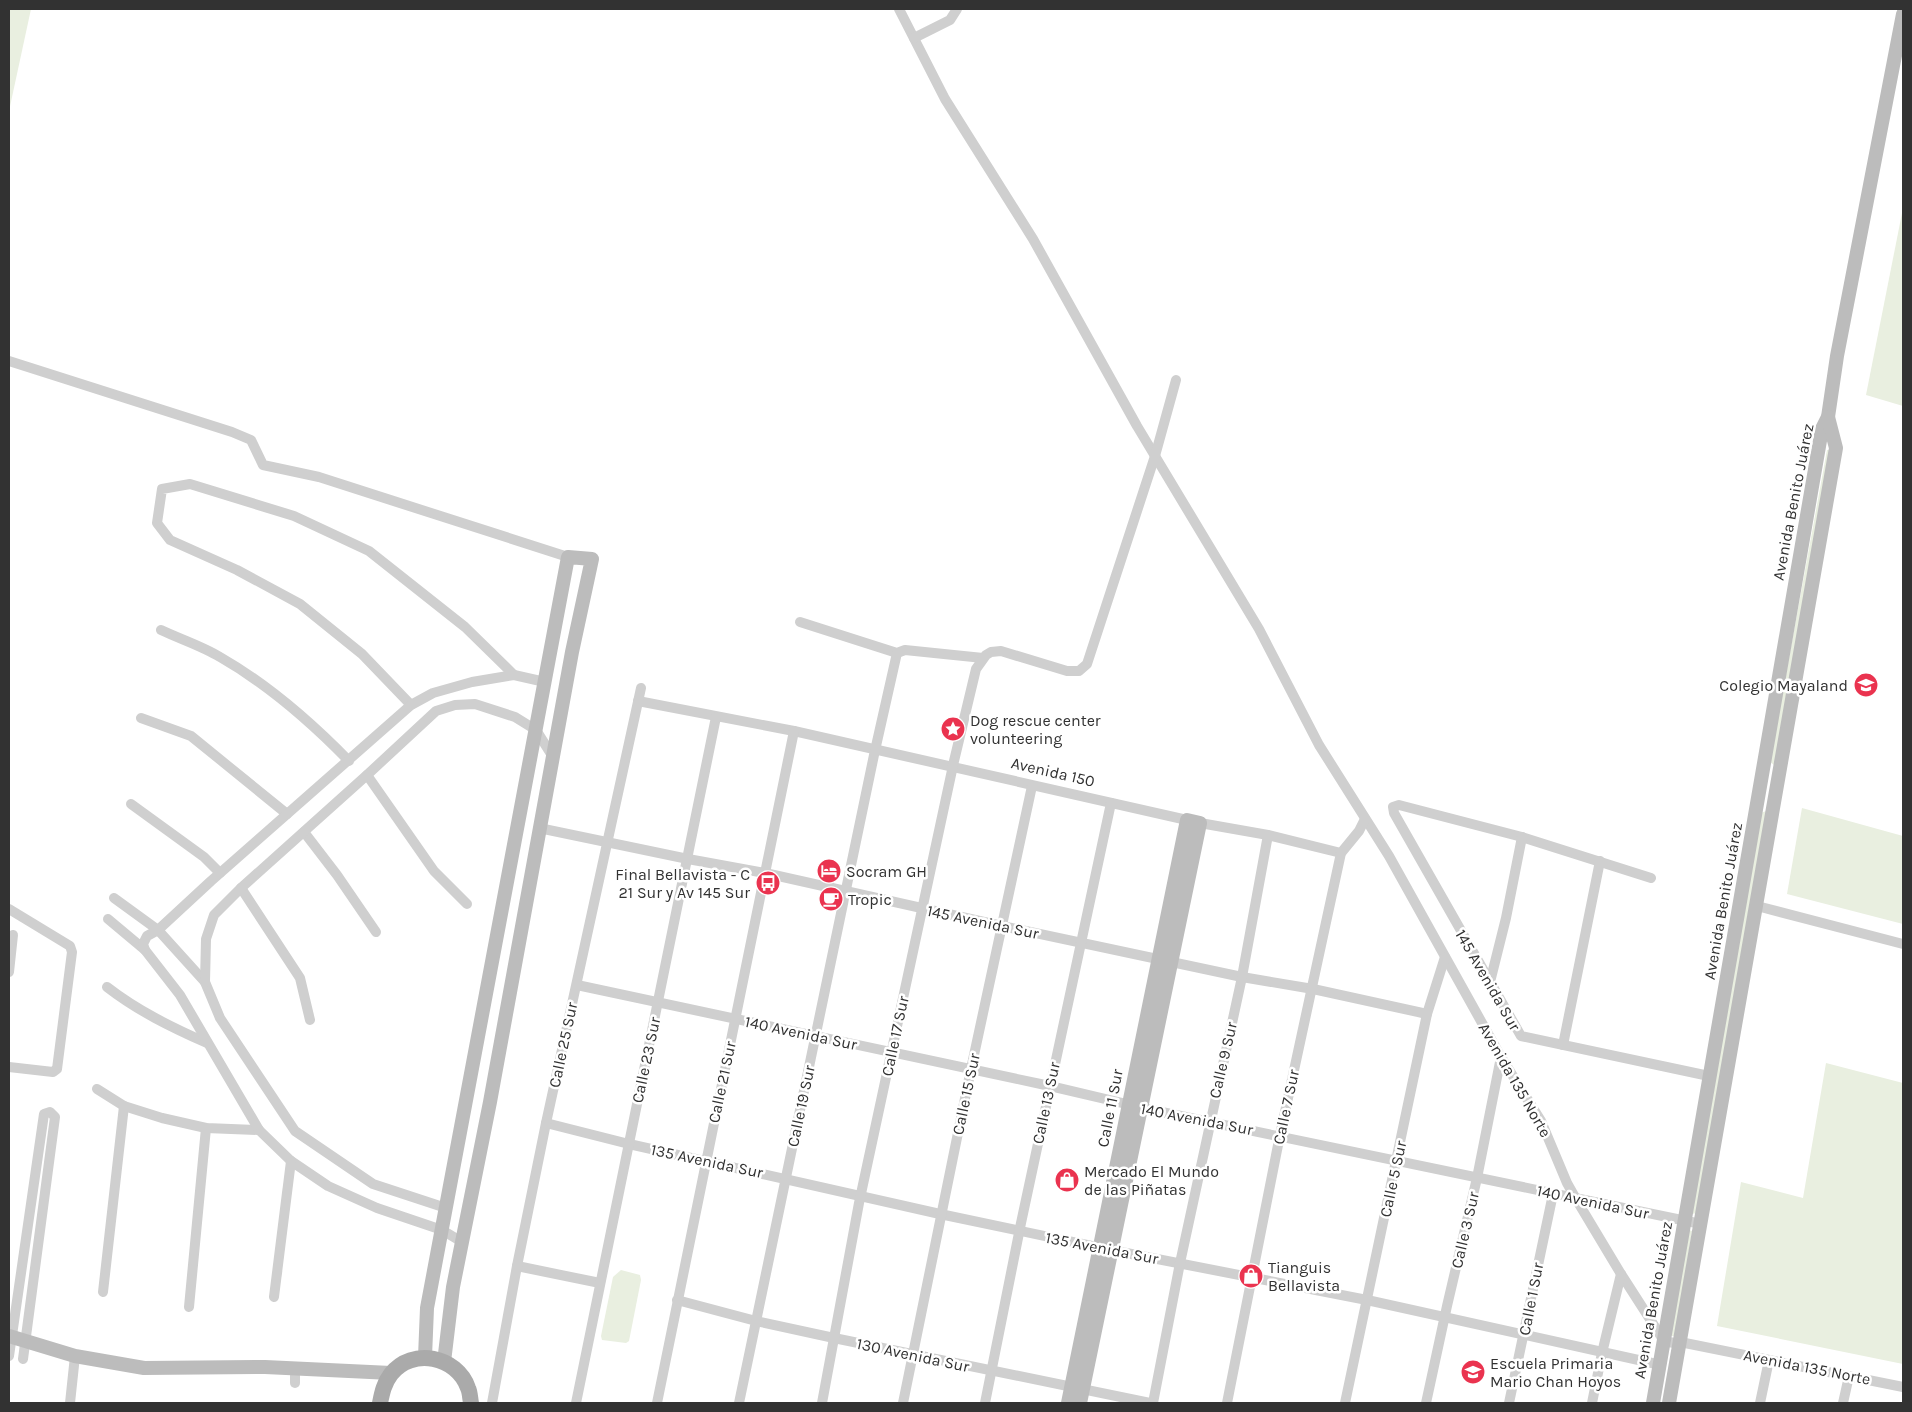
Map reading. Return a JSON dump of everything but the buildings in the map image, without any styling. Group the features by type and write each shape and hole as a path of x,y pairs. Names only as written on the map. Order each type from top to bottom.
{"main road":[{"path":"1828,417 1844,320 1903,14"},
{"name":"Avenida Benito Juárez","path":"1669,1403 1836,448 1828,417"},
{"name":"Avenida Benito Juárez","path":"1653,1403 1822,429 1828,417"},
{"path":"425,1357 427,1308 568,557 592,560 572,652 507,1008 453,1287 444,1362"},
{"name":"Calle 11 Sur","path":"1068,1403 1078,1394 1193,822"},
{"path":"483,1011 507,1008"},
{"path":"10,1336 75,1356 144,1368 295,1368 391,1373"},
{"path":"380,1403 383,1386 391,1373 402,1364 425,1357 450,1365 461,1375 468,1388 471,1403"}],"street":[{"name":"Avenida 135 Norte","path":"899,9 945,99 1033,239 1155,456 1259,629 1319,745 1389,856 1501,1057 1541,1121 1567,1183 1576,1199 1664,1341 1674,1344 1680,1342 1903,1387"},
{"path":"914,38 950,20 957,9"},
{"path":"9,361 232,432 251,440 263,465 319,477 568,557"},
{"path":"800,622 897,653 905,650 983,658 991,652 1001,651 1067,671 1079,671 1087,664 1155,456 1176,380"},
{"path":"411,705 362,654 300,604 237,570 170,540 157,523 162,489 190,484 294,516 369,551 465,627 514,675"},
{"path":"160,630 219,656 268,688 314,726 349,761"},
{"path":"875,750 897,653"},
{"name":"Calle 17 Sur","path":"822,1403 861,1195 922,908 976,669 983,658"},
{"path":"145,950 144,944 147,936 158,930 411,705 433,692 472,682 514,675 545,682"},
{"name":"Calle 25 Sur","path":"492,1403 546,1123 641,688"},
{"name":"Avenida 150","path":"638,701 716,718 794,731 1193,822 1268,835 1342,853"},
{"path":"205,982 206,939 214,915 241,888 436,711 455,704 475,704 515,717 536,730 553,757"},
{"path":"141,718 191,736 287,814"},
{"name":"Calle 23 Sur","path":"576,1403 716,718"},
{"name":"Calle 21 Sur","path":"657,1403 794,731"},
{"name":"Calle 19 Sur","path":"740,1403 875,750"},
{"path":"367,775 434,871 467,904"},
{"name":"Calle 15 Sur","path":"903,1403 940,1214 1032,786"},
{"name":"Calle 13 Sur","path":"986,1403 1019,1231 1111,803"},
{"path":"131,804 196,852 220,873"},
{"name":"145 Avenida Sur","path":"1522,837 1399,805 1393,807 1394,813 1521,1036 1709,1076"},
{"name":"Calle 7 Sur","path":"1227,1403 1280,1135 1342,853 1359,832 1365,819"},
{"name":"145 Avenida Sur","path":"540,828 846,890 1165,961 1313,989 1427,1014"},
{"path":"304,832 337,875 376,932"},
{"name":"Calle 9 Sur","path":"1152,1403 1180,1263 1242,977 1268,835"},
{"path":"1490,982 1506,918 1522,837 1651,878"},
{"path":"1563,1046 1600,861"},
{"path":"241,888 300,978 310,1020"},
{"path":"114,898 158,930 205,982 220,1018 295,1131 373,1184 446,1208"},
{"path":"1757,906 1903,944"},
{"path":"9,908 70,946 72,952 57,1069 53,1072 9,1067"},
{"path":"108,919 145,950 180,995 258,1130 291,1161 328,1186 377,1208 442,1230 462,1242"},
{"path":"9,972 13,935"},
{"name":"Calle 5 Sur","path":"1345,1403 1427,1014 1445,956"},
{"name":"140 Avenida Sur","path":"576,984 1135,1106 1701,1224"},
{"path":"108,987 128,1004 170,1027 207,1043"},
{"name":"Calle 3 Sur","path":"1426,1403 1477,1178 1501,1057"},
{"path":"97,1089 124,1106 206,1128 258,1130"},
{"path":"103,1292 124,1106"},
{"path":"9,1356 10,1336 44,1114 50,1112 54,1118 23,1359"},
{"name":"135 Avenida Sur","path":"546,1123 629,1144 940,1214 1106,1249 1367,1300 1660,1365"},
{"path":"189,1307 206,1128"},
{"path":"274,1297 291,1161"},
{"name":"Calle 1 Sur","path":"1509,1403 1553,1194"},
{"path":"517,1266 600,1283"},
{"path":"1592,1403 1621,1274"},
{"name":"130 Avenida Sur","path":"677,1300 756,1321 993,1371 1078,1394 1152,1403"},
{"path":"70,1403 75,1356"},
{"path":"1760,1403 1769,1360"},
{"path":"295,1368 295,1383"},
{"path":"1843,1403 1849,1376"}],"green space":[{"path":"9,9 31,9 9,111"},
{"path":"1903,208 1903,406 1866,395"},
{"path":"1827,450 1830,450 1776,763 1774,765 1770,762"},
{"path":"1802,808 1903,836 1903,924 1787,894"},
{"path":"1766,811 1696,1212 1694,1214 1692,1213 1761,813"},
{"path":"1826,1063 1903,1083 1903,1364 1717,1326 1741,1182 1803,1198"},
{"path":"1689,1230 1692,1231 1675,1336 1671,1336"},
{"path":"621,1270 640,1275 641,1280 629,1341 626,1343 602,1340 601,1336 613,1277"}],"place":[{"name":"Colegio Mayaland","path":"1866,685"},
{"name":"Dog rescue center volunteering","path":"953,729"},
{"name":"Socram GH","path":"829,871"},
{"name":"Final Bellavista - C 21 Sur y Av 145 Sur","path":"768,883"},
{"name":"Tropic","path":"831,899"},
{"name":"Mercado El Mundo de las Piñatas","path":"1067,1180"},
{"name":"Tianguis Bellavista","path":"1251,1276"},
{"name":"Escuela Primaria Mario Chan Hoyos","path":"1473,1372"}]}
